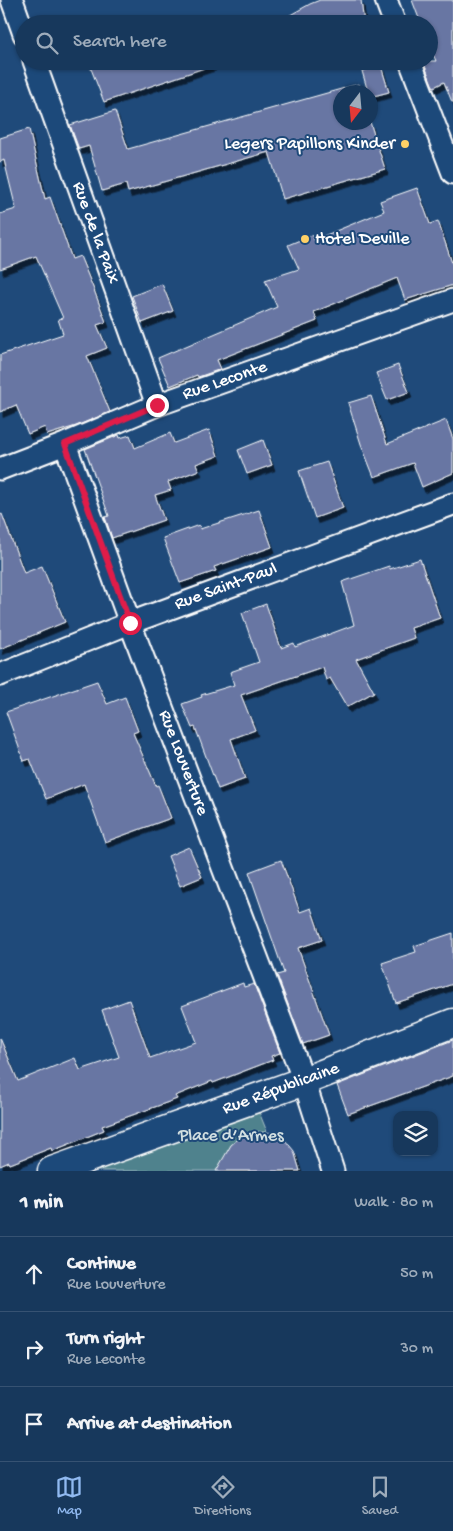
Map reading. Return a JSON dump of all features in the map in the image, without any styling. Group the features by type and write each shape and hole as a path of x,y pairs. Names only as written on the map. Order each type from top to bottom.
{"street":[{"path":"12,0 17,15"},
{"path":"386,0 392,15"},
{"name":"Rue de la Paix","path":"37,70 157,405"},
{"path":"413,70 453,173"},
{"name":"Rue Leconte","path":"0,469 157,405 453,300"},
{"name":"Rue Louverture","path":"65,444 130,623 304,1081 333,1171"},
{"name":"Rue Saint-Paul","path":"0,675 130,623 453,504"},
{"name":"Rue Républicaine","path":"52,1171 304,1081 453,1023"}],"green space":[{"name":"Place d’Armes","path":"250,1090 283,1171 53,1171"}],"building":[{"path":"320,0 361,0 363,15 290,15"},
{"path":"412,0 453,0 453,102 444,82 434,87 427,70 438,70 438,15 418,15"},
{"path":"92,70 198,70 104,102"},
{"path":"382,70 389,92 378,95 378,85 366,85 362,71"},
{"path":"333,91 333,130 373,130 385,169 283,199 269,152 128,192 126,184 102,191 89,146 79,149 70,125 115,111 128,149"},
{"path":"29,129 45,199 50,197 72,259 80,256 106,322 97,325 107,348 87,356 110,412 47,435 45,427 28,434 16,405 0,412 0,355 63,334 58,319 63,318 36,256 0,269 0,214 16,209 4,160 0,162 0,138"},
{"path":"417,188 430,224 438,221 453,266 453,285 405,300 397,278 314,312 317,321 217,360 221,369 198,377 197,375 170,386 158,358 277,307 265,280 299,269 288,245 312,235 314,240 384,211 380,201"},
{"path":"162,284 173,311 142,323 132,296"},
{"path":"398,365 409,392 387,400 376,373"},
{"path":"371,396 387,444 446,420 453,439 453,473 422,487 413,463 374,477 348,403"},
{"path":"209,430 218,456 196,464 199,470 168,482 171,490 155,495 164,520 112,538 105,517 109,516 85,449 119,435 120,438 130,435 135,448 170,433 174,443"},
{"path":"263,440 272,465 247,474 238,450"},
{"path":"327,462 343,508 315,518 299,471"},
{"path":"259,510 272,547 214,567 216,571 180,583 163,538 199,525 200,529"},
{"path":"2,514 24,573 42,566 65,622 0,649 0,515"},
{"path":"420,559 440,618 411,628 414,638 356,659 374,692 347,707 330,678 326,680 322,667 241,695 255,730 231,739 245,779 218,789 195,727 192,728 182,704 202,697 201,695 234,685 230,672 259,662 242,613 266,604 281,648 294,643 295,647 354,625 342,582 389,566 390,569"},
{"path":"97,681 107,704 125,697 138,731 133,733 156,786 158,785 171,818 105,842 84,784 46,799 30,759 24,761 6,712"},
{"path":"189,847 202,877 180,886 168,856"},
{"path":"281,860 300,912 311,908 322,940 298,948 329,1035 303,1044 277,975 284,973 249,872"},
{"path":"453,933 453,984 396,1003 382,963 416,952 414,946"},
{"path":"243,983 244,987 254,984 280,1053 271,1056 273,1060 213,1083 212,1081 175,1096 177,1099 102,1126 104,1130 52,1151 51,1148 0,1166 0,1038 18,1081 75,1058 80,1070 119,1057 102,1010 129,1000 150,1058 196,1042 182,1006"},
{"path":"453,1040 453,1076 348,1114 337,1085"},
{"path":"257,1132 272,1133 285,1140 294,1151 300,1171 216,1171 231,1145 242,1136"}],"place":[{"name":"Legers Papillons Kinder","path":"405,144"},
{"name":"Hotel Deville","path":"305,239"}],"route":[{"path":"130,623 65,444 157,405"}]}
